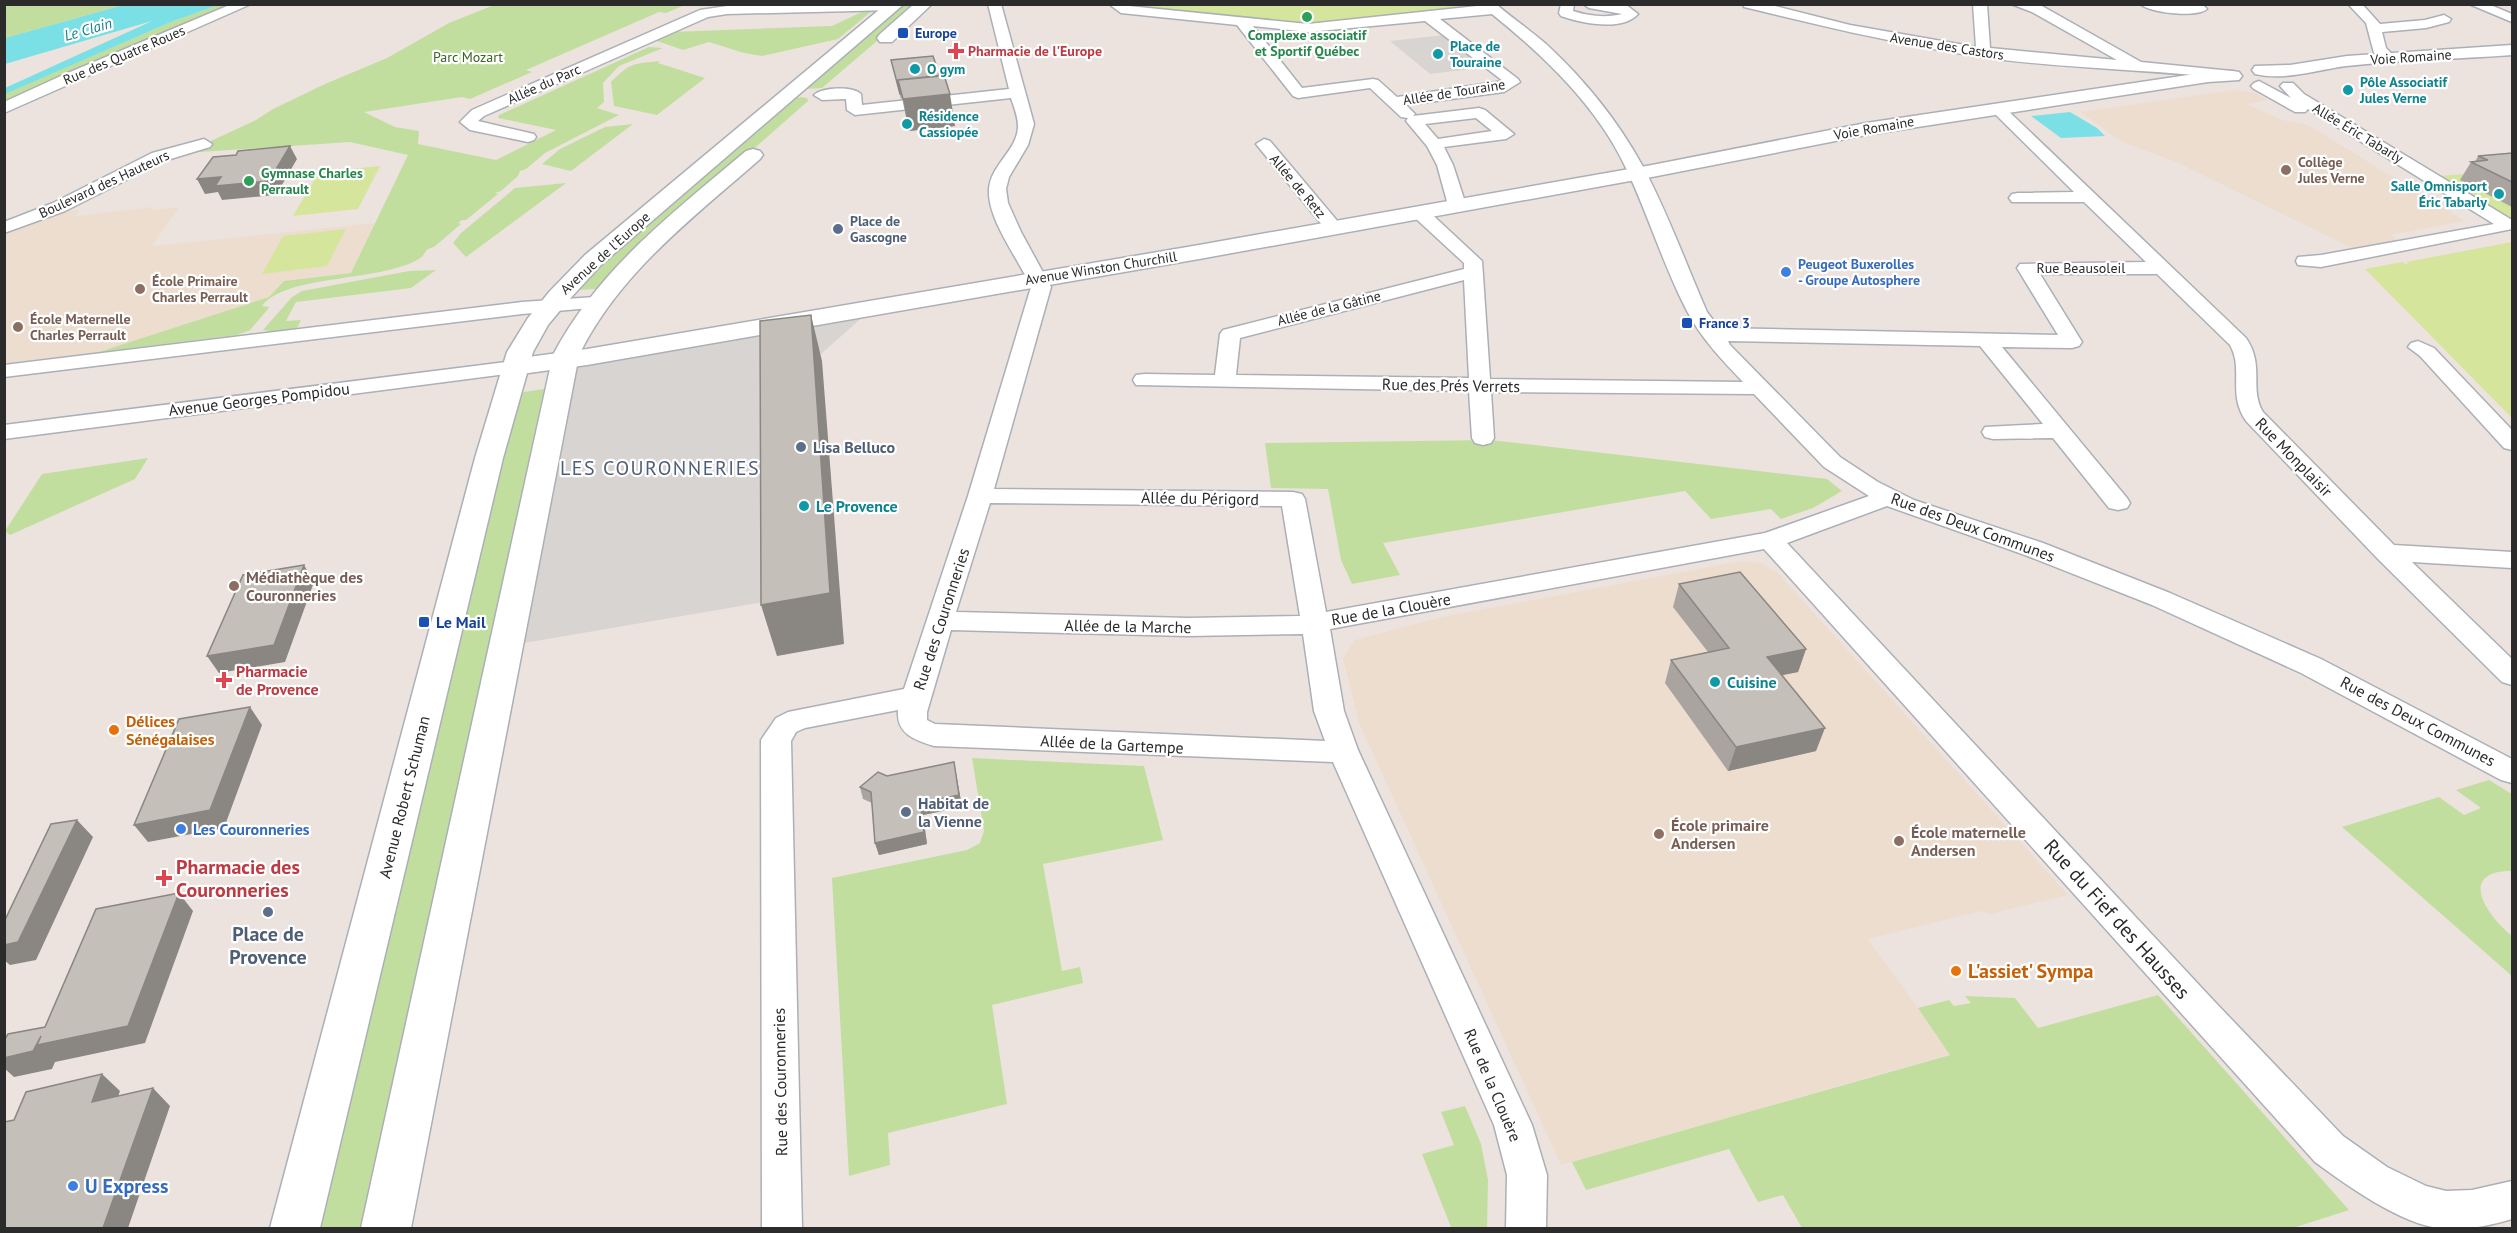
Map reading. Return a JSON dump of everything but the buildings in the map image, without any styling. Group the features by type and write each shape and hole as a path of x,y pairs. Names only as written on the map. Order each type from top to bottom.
{"main road":[{"path":"873,50 924,4"},
{"name":"Avenue de l'Europe","path":"514,367 525,343 550,306 602,252 895,5"},
{"name":"Voie Romaine","path":"1637,174 1866,129 1998,109 2112,93 2215,82 2339,62 2512,50"},
{"name":"Voie Romaine","path":"2112,93 2179,74 2246,76 2279,74 2289,84 2309,68"},
{"path":"804,110 848,72"},
{"name":"Avenue de l'Europe","path":"565,357 573,338 595,303 618,276 768,142"},
{"name":"Avenue Winston Churchill","path":"565,357 1199,252 1637,174"},
{"path":"386,1228 565,357 566,315 550,306"},
{"path":"514,367 565,357"},
{"name":"Avenue Robert Schuman","path":"295,1228 514,367"}],"street":[{"name":"Rue des Quatre Roues","path":"4,108 68,78 245,4"},
{"name":"Rue des Couronneries","path":"782,1228 776,740 786,726 798,719 916,697 980,496 1041,287 997,193 999,179 1023,141 1026,124 994,4"},
{"path":"1114,4 1121,9 1308,28 1490,7"},
{"path":"1568,4 1566,13 1575,16 1618,19 1627,18 1631,14 1623,8 1589,4"},
{"name":"Avenue des Castors","path":"1749,4 1909,41 1983,52 2143,67 2181,76 2179,74"},
{"path":"1798,17 1808,4"},
{"path":"1980,4 1983,52"},
{"path":"2017,4 2037,9 2143,67"},
{"path":"2145,4 2156,8 2200,9 2193,4"},
{"path":"2354,4 2366,13 2376,28 2379,50 2389,58"},
{"path":"2475,4 2512,18"},
{"name":"Allée du Parc","path":"528,137 473,126 468,122 478,113 679,23 714,11 794,6 895,5"},
{"name":"Allée du Parc","path":"679,23 832,20 860,6"},
{"name":"Rue des Deux Communes","path":"1490,7 1541,48 1561,68 1622,147 1637,174 1697,312 1712,334 1759,387 1832,462 1886,496 2161,598 2312,666 2512,772"},
{"name":"Allée de Touraine","path":"1395,102 1504,87 1513,82 1427,16"},
{"path":"2376,28 2426,24 2444,19"},
{"path":"1242,22 1298,93 1373,83 1395,102 1434,144 1445,165 1457,205"},
{"name":"Allée Éric Tabarly","path":"2246,76 2493,227 2490,230"},
{"name":"Allée Éric Tabarly","path":"2289,84 2298,97 2507,224 2505,227 2490,230"},
{"path":"822,94 853,94 855,110 1018,93"},
{"name":"Rue Monplaisir","path":"1998,109 2245,349 2248,408 2387,553 2512,675"},
{"path":"1414,121 1479,112 1506,134 1434,144"},
{"name":"Boulevard des Hauteurs","path":"4,228 59,207 158,157 204,144"},
{"name":"Allée de Retz","path":"1264,144 1333,227"},
{"path":"2018,198 2090,197"},
{"path":"1419,212 1473,261 1483,438"},
{"path":"2305,261 2321,261 2490,230"},
{"name":"Rue Beausoleil","path":"1712,334 2072,342 2027,268 2163,268"},
{"name":"Allée de la Gâtine","path":"1225,380 1230,334 1473,272"},
{"path":"4,371 550,306 595,303"},
{"path":"1986,340 2118,502"},
{"path":"2418,347 2427,352 2512,443"},
{"name":"Avenue Georges Pompidou","path":"4,432 514,367"},
{"name":"Rue des Prés Verrets","path":"1144,380 1742,389 1759,387"},
{"path":"1993,432 2060,431"},
{"name":"Allée du Périgord","path":"980,496 1293,499 1315,623"},
{"name":"Rue de la Clouère","path":"1526,1228 1527,1175 1513,1125 1343,750 1329,711 1315,623 1770,540 1866,506 1886,496"},
{"name":"Rue du Fief des Hausses","path":"1770,540 2329,1149 2373,1181 2398,1195 2446,1211 2472,1210 2512,1200"},
{"path":"2387,553 2512,560"},
{"name":"Allée de la Marche","path":"941,621 1188,627 1291,627 1315,623"},
{"name":"Allée de la Gartempe","path":"916,697 912,712 913,723 920,732 934,735 1323,753 1343,750"}],"shaded area":[{"name":"Place de Touraine","path":"1445,35 1487,67 1430,74 1390,41"},
{"name":"Collège Jules Verne","path":"2234,90 2256,93 2267,100 2247,104 2282,120 2308,125 2465,221 2390,235 2398,240 2354,249 2176,162 2122,142 2080,112"},
{"name":"École Primaire Charles Perrault","path":"153,207 152,210 179,207 152,246 376,223 351,273 284,281 269,297 99,352 5,363 5,233 64,211 79,210 75,216"},
{"path":"874,307 821,354 767,361 770,601 507,646 564,360"},
{"name":"École primaire Andersen","path":"1742,561 1761,563 1777,572 2068,895 1990,914 1981,911 1868,939 1951,1054 1561,1165 1359,723 1343,658 1355,640 1442,617"}],"green space":[{"name":"Complexe associatif et Sportif Québec","path":"1138,4 1474,5 1471,8 1305,25 1135,7"},
{"path":"8,5 123,5 5,38 5,8"},
{"path":"218,5 240,5 5,105 4,94 171,22"},
{"name":"Parc Mozart","path":"494,5 685,5 666,13 659,12 526,70 532,72 470,99 462,97 364,112 395,127 419,131 418,144 496,160 556,130 498,118 499,115 649,47 663,48 619,66 603,83 604,102 597,108 619,115 545,153 526,169 520,171 518,176 501,191 495,193 498,194 466,220 458,223 461,224 434,247 427,250 422,257 384,271 314,283 274,295 262,306 269,307 250,330 237,335 99,352 269,297 284,281 351,273 408,155 350,142 185,153 325,84 387,58 449,23"},
{"path":"902,5 919,5 822,88 805,89"},
{"path":"866,10 873,10 838,39 762,56 709,42 683,50 654,40 671,32 832,26"},
{"path":"660,61 658,63 705,78 657,115 614,106 611,82 633,65"},
{"path":"807,98 808,101 625,262 598,289 574,290 793,99"},
{"path":"633,124 571,171 542,164 560,149 605,127"},
{"path":"380,166 358,209 293,216 319,172"},
{"path":"2512,170 2512,220 2438,176"},
{"path":"566,183 466,257 453,243 461,233 515,188"},
{"path":"346,229 327,266 262,274 283,236"},
{"path":"2512,242 2512,418 2365,269 2402,262 2406,264 2409,263 2406,262"},
{"path":"436,270 411,288 296,302 286,321 301,320 297,328 275,332 263,330 292,297 302,291 409,271"},
{"path":"544,389 365,1228 313,1228 517,393"},
{"path":"1491,440 1827,479 1842,491 1813,508 1781,519 1771,509 1711,519 1685,491 1383,543 1400,575 1352,584 1341,560 1328,489 1271,488 1265,443"},
{"path":"148,458 135,479 10,535 5,531 42,474"},
{"path":"972,758 1144,766 1163,840 1043,864 1062,971 1080,967 1083,983 992,1005 1007,1104 888,1133 890,1165 849,1176 832,878 967,850 980,843 984,831"},
{"path":"2489,780 2512,794 2512,871 2495,873 2485,878 2481,886 2486,907 2512,936 2512,976 2342,827 2439,797 2464,815 2481,808 2456,790"},
{"path":"2158,995 2349,1210 2293,1228 1802,1228 1783,1195 1758,1202 1729,1149 1586,1190 1572,1162 1950,1055 1918,1008 1949,1000 1954,1006 1971,1003 1965,996 2015,998 2038,1028"},
{"path":"1465,1106 1481,1144 1488,1180 1487,1228 1448,1228 1451,1227 1422,1154 1454,1145 1441,1112"}],"water":[{"name":"Le Clain","path":"123,5 218,5 171,22 5,94 5,88 152,21 5,64 5,38"},
{"path":"2070,112 2097,128 2105,136 2061,138 2031,116"}],"place":[{"name":"Complexe associatif et Sportif Québec","path":"1307,17"},
{"name":"Europe","path":"903,33"},
{"name":"Pharmacie de l'Europe","path":"956,51"},
{"name":"Place de Touraine","path":"1438,54"},
{"name":"O gym","path":"915,69"},
{"name":"Pôle Associatif Jules Verne","path":"2348,90"},
{"name":"Résidence Cassiopée","path":"907,124"},
{"name":"Collège Jules Verne","path":"2286,170"},
{"name":"Gymnase Charles Perrault","path":"249,181"},
{"name":"Salle Omnisport Éric Tabarly","path":"2499,194"},
{"name":"Place de Gascogne","path":"838,229"},
{"name":"Peugeot Buxerolles - Groupe Autosphere","path":"1786,272"},
{"name":"École Primaire Charles Perrault","path":"140,289"},
{"name":"France 3","path":"1687,323"},
{"name":"École Maternelle Charles Perrault","path":"18,327"},
{"name":"Lisa Belluco","path":"801,447"},
{"name":"Le Provence","path":"804,506"},
{"name":"Médiathèque des Couronneries","path":"234,586"},
{"name":"Le Mail","path":"424,622"},
{"name":"Pharmacie de Provence","path":"224,680"},
{"name":"Cuisine","path":"1715,682"},
{"name":"Délices Sénégalaises","path":"114,730"},
{"name":"Habitat de la Vienne","path":"906,812"},
{"name":"Les Couronneries","path":"181,829"},
{"name":"École primaire Andersen","path":"1659,834"},
{"name":"École maternelle Andersen","path":"1899,841"},
{"name":"Pharmacie des Couronneries","path":"164,878"},
{"name":"Place de Provence","path":"268,912"},
{"name":"L'assiet' Sympa","path":"1956,971"},
{"name":"U Express","path":"73,1186"}],"district":[{"name":"LES COURONNERIES","path":"660,468"}]}
